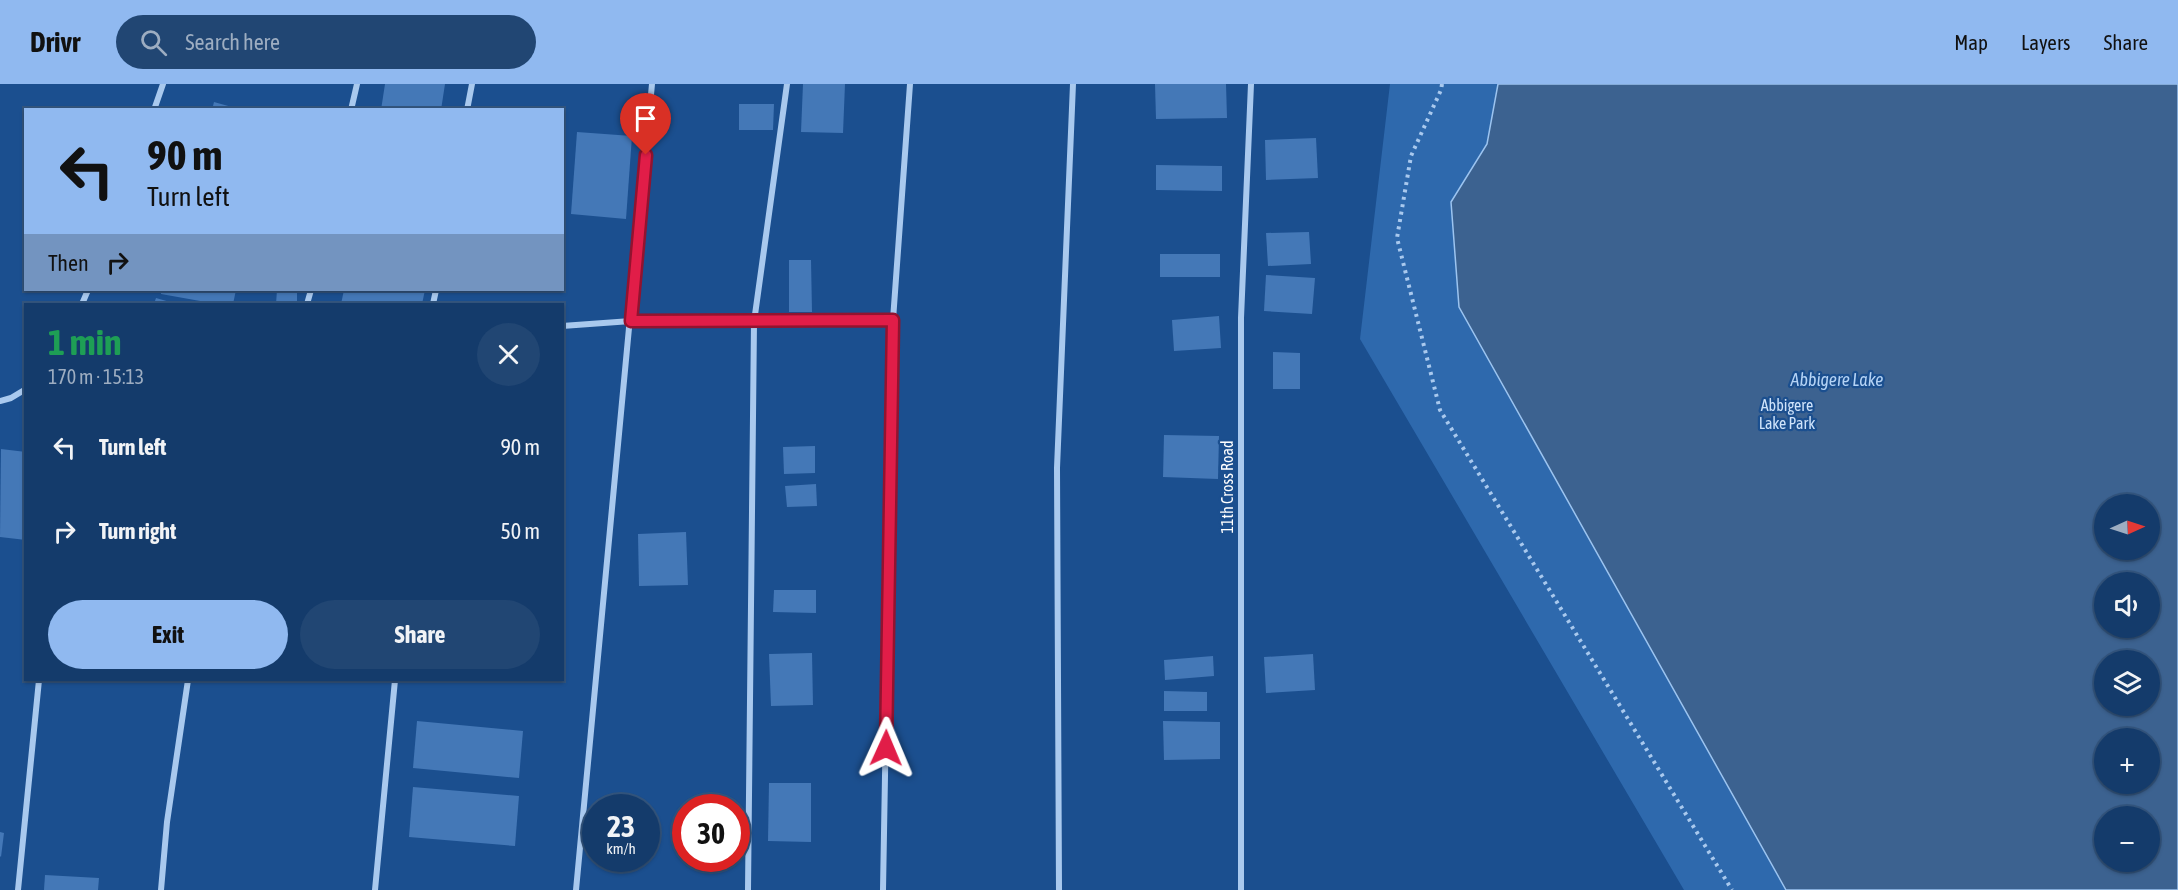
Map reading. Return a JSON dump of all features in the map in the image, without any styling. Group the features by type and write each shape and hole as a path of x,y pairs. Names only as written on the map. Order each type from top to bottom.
{"street":[{"path":"154,108 163,84"},
{"path":"351,108 357,84"},
{"path":"467,108 472,84"},
{"path":"576,890 652,84"},
{"path":"748,890 754,322 787,84"},
{"path":"883,890 893,320 910,84"},
{"path":"1059,890 1057,468 1073,84"},
{"name":"11th Cross Road","path":"1241,890 1241,318 1251,84"},
{"path":"564,326 631,321 893,320"},
{"path":"0,401 24,390"},
{"path":"18,890 39,681"},
{"path":"161,890 167,822 188,681"},
{"path":"375,890 395,681"}],"path":[{"path":"1442,84 1411,156 1397,238 1440,410 1732,890"}],"green space":[{"name":"Abbigere Lake","path":"1390,84 2178,84 2178,890 1684,890 1360,339"}],"water":[{"name":"Abbigere Lake","path":"1498,84 2178,84 2178,890 1786,890 1459,307 1451,202 1487,144"}],"building":[{"path":"385,84 445,84 441,108 381,108"},
{"path":"803,84 845,84 843,133 801,132"},
{"path":"1155,84 1226,84 1227,118 1156,119"},
{"path":"214,102 235,108 212,108"},
{"path":"739,104 774,104 773,130 739,130"},
{"path":"577,132 632,136 626,219 571,214"},
{"path":"1316,138 1318,178 1266,180 1265,140"},
{"path":"1156,165 1222,166 1222,191 1156,190"},
{"path":"1309,232 1311,264 1268,266 1266,233"},
{"path":"1160,254 1220,254 1220,277 1160,277"},
{"path":"789,260 811,260 812,312 789,312"},
{"path":"1266,275 1315,278 1312,314 1264,311"},
{"path":"161,291 236,291 233,303 211,303 161,294"},
{"path":"277,291 297,291 297,303 276,303"},
{"path":"344,291 425,291 422,303 341,303"},
{"path":"156,298 174,303 154,303"},
{"path":"1219,316 1221,348 1174,351 1172,320"},
{"path":"1273,352 1300,353 1300,389 1273,389"},
{"path":"1164,435 1219,436 1218,479 1163,477"},
{"path":"815,446 815,473 784,474 783,447"},
{"path":"1,449 24,452 24,540 0,537"},
{"path":"816,484 817,506 787,507 785,486"},
{"path":"686,532 688,585 639,586 638,534"},
{"path":"774,590 816,590 816,613 773,612"},
{"path":"812,653 813,705 771,706 769,654"},
{"path":"1313,654 1315,690 1266,693 1264,657"},
{"path":"1213,656 1214,676 1165,680 1164,660"},
{"path":"1164,691 1207,692 1207,711 1164,711"},
{"path":"417,721 523,731 519,778 413,768"},
{"path":"1163,721 1220,722 1220,759 1164,760"},
{"path":"769,783 811,783 811,842 768,841"},
{"path":"413,787 519,796 515,846 409,837"},
{"path":"0,832 4,833 1,857 0,856"},
{"path":"45,875 99,878 98,890 44,890"}],"route":[{"path":"646,155 631,321 893,320 886,748"}],"park label":[{"name":"Abbigere Lake Park","path":"1787,414"}]}
